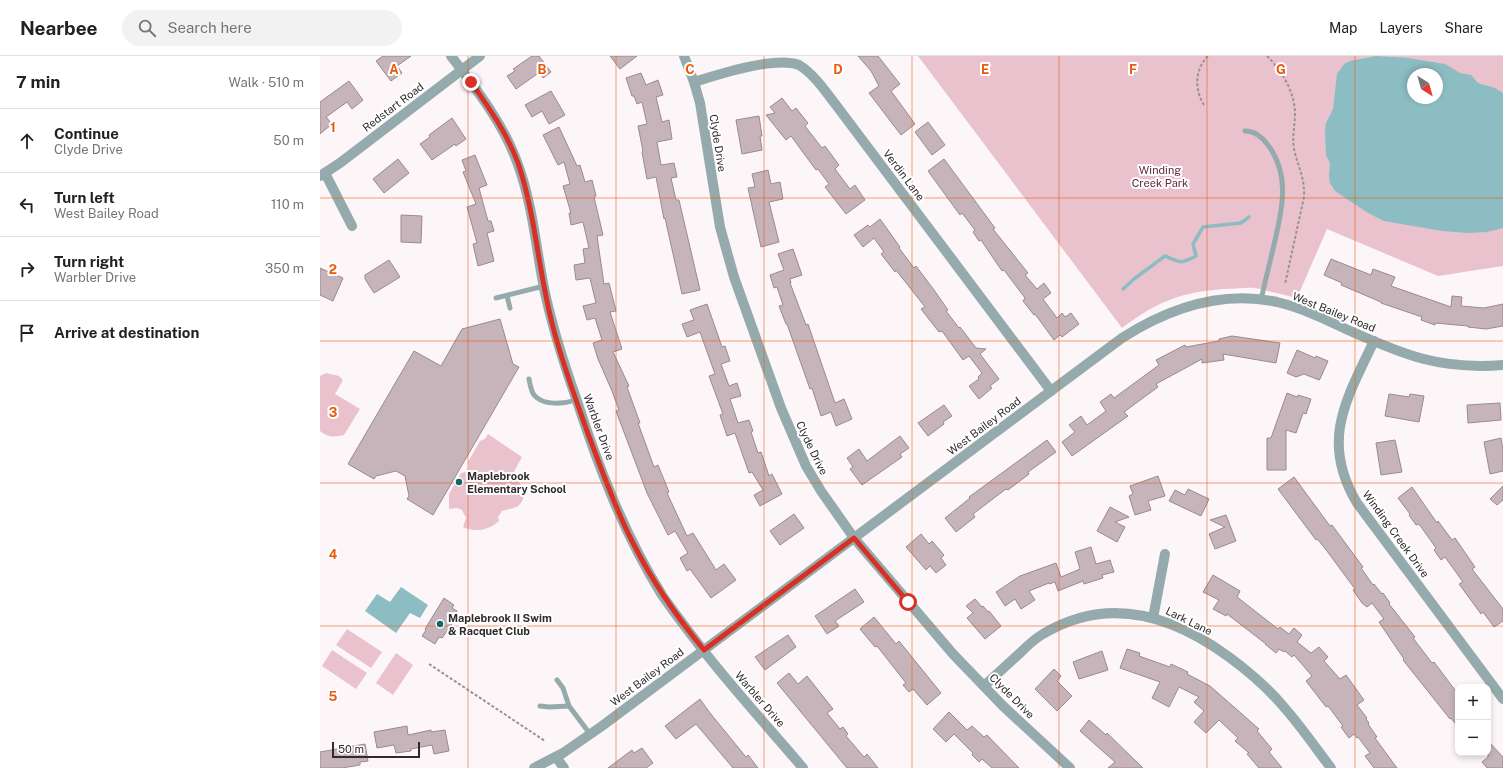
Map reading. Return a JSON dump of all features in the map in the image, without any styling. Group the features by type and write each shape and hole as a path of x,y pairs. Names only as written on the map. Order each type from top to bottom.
{"street":[{"name":"Warbler Drive","path":"451,56 499,124 518,163 530,207 551,320 576,400 611,494 631,540 662,595 674,613 803,768"},
{"name":"Redstart Road","path":"322,174 480,56"},
{"name":"Clyde Drive","path":"684,56 700,103 720,227 739,292 794,442 806,466 821,491 854,538 953,654 984,686 1070,768"},
{"name":"Verdin Lane","path":"694,82 768,61 782,60 792,62 806,71 818,82 836,105 1051,391"},
{"path":"322,174 352,226"},
{"name":"West Bailey Road","path":"534,768 556,757 590,734 1122,338 1141,326 1167,313 1192,304 1218,299 1261,300 1279,303 1312,313 1400,352 1432,362 1466,366 1503,365"},
{"name":"Winding Creek Drive","path":"1374,341 1350,393 1339,430 1338,449 1345,481 1357,503 1503,699"},
{"path":"1153,618 1165,554"},
{"name":"Lark Lane","path":"984,686 1042,634 1069,622 1106,613 1135,614 1153,618 1177,626 1193,634 1242,667 1282,705 1331,768"},
{"path":"556,757 564,768"}],"lane":[{"path":"1245,131 1251,131 1257,134 1270,148 1278,165 1282,187 1282,210 1261,300"},
{"path":"496,298 544,286"},
{"path":"507,296 510,308"},
{"path":"529,379 534,395 541,400 562,404 576,400"},
{"path":"557,680 563,688 569,706 590,734"},
{"path":"540,706 549,708 569,706"}],"path":[{"path":"1267,56 1284,76 1293,99 1295,112 1294,147 1305,186 1304,197 1285,284"},
{"path":"1204,105 1196,84 1201,66 1207,57"},
{"path":"429,664 545,741"}],"green space":[{"name":"Winding Creek Park","path":"918,56 1503,56 1503,266 1438,276 1327,229 1297,298 1255,288 1208,290 1170,300 1158,305 1122,328"},
{"path":"326,373 339,376 343,380 335,394 360,409 344,435 326,435 320,431 320,376"},
{"path":"488,434 522,457 511,477 520,484 524,495 519,506 502,511 498,517 499,521 491,527 482,530 473,530 463,527 466,518 462,510 457,508 449,509 449,494 461,473 466,472 469,467 468,462 480,441 485,439"},
{"path":"347,629 382,652 371,668 336,645"},
{"path":"332,650 367,673 356,689 322,666"},
{"path":"396,653 413,665 393,695 376,683"}],"water":[{"path":"1376,56 1408,58 1445,64 1460,73 1471,75 1478,83 1495,88 1503,93 1503,228 1487,232 1468,233 1442,231 1384,221 1368,213 1335,191 1330,183 1329,177 1330,163 1326,155 1325,130 1326,123 1333,109 1337,74 1344,64 1350,61"},
{"path":"401,587 428,605 420,618 410,613 396,633 365,611 377,594 390,602"}],"building":[{"path":"383,56 411,56 397,66 402,73 391,81 376,61"},
{"path":"532,56 539,56 551,72 543,78 540,72 516,89 507,76 515,71 513,69"},
{"path":"610,56 637,56 620,69"},
{"path":"858,56 878,56 900,84 891,91 915,124 901,135 869,93 879,86 871,71"},
{"path":"641,73 646,85 658,80 663,95 656,97 662,122 669,120 672,139 657,142 661,165 674,163 677,177 671,178 676,200 679,200 700,290 682,294 665,218 664,219 656,177 647,179 638,126 647,124 642,102 637,104 634,96 632,96 626,78"},
{"path":"349,81 363,100 352,109 347,102 326,117 332,124 320,134 320,102"},
{"path":"551,91 565,115 549,124 542,111 532,117 525,105"},
{"path":"782,98 792,111 796,108 808,123 805,126 822,148 825,146 839,165 835,169 850,189 855,185 865,200 846,214 825,187 829,184 818,169 816,170 791,136 786,140 766,115 775,113 770,107"},
{"path":"759,116 762,136 760,136 762,150 742,154 736,120"},
{"path":"452,118 466,139 456,146 455,144 432,160 420,144 430,137 429,135"},
{"path":"928,122 945,145 932,155 915,132"},
{"path":"559,127 577,166 580,165 585,182 592,180 596,196 594,197 603,235 597,236 604,284 609,283 616,311 610,312 622,349 613,352 629,386 627,387 640,423 638,423 654,467 658,465 669,492 667,493 687,536 693,533 716,570 724,564 736,580 711,598 690,569 687,571 680,558 688,553 675,531 668,535 647,493 616,411 619,410 598,359 593,343 602,340 595,318 587,320 583,306 596,303 590,278 576,280 574,265 585,263 583,249 589,248 583,222 571,225 569,213 571,213 563,186 570,184 564,162 558,165 543,135"},
{"path":"475,155 487,185 479,188 488,221 491,221 494,231 487,233 494,261 478,266 473,244 477,243 467,207 476,204 463,172 466,171 462,160"},
{"path":"398,159 409,173 384,193 373,179"},
{"path":"944,159 995,228 993,229 1028,273 1025,275 1037,289 1044,283 1051,293 1043,299 1057,318 1062,313 1065,317 1071,313 1079,324 1062,337 1060,335 1054,340 1035,314 1034,315 1023,301 1025,298 1004,270 1002,271 981,240 979,241 973,232 975,230 962,213 960,215 928,171"},
{"path":"768,170 771,184 780,182 783,199 769,202 779,242 761,247 748,188 755,187 752,174"},
{"path":"401,215 422,216 421,243 401,242"},
{"path":"880,219 914,268 916,266 934,290 948,310 946,311 959,328 960,327 976,348 986,349 980,354 999,379 990,386 992,388 979,399 969,386 979,379 978,377 982,373 969,356 963,360 942,331 939,332 921,309 925,307 896,270 895,272 881,254 884,252 874,238 863,247 854,235 868,225 870,227"},
{"path":"793,249 802,275 790,279 790,283 806,325 808,324 835,403 844,399 852,419 836,426 831,412 821,416 812,388 810,389 779,306 783,305 777,287 774,288 770,275 784,270 778,254"},
{"path":"1331,259 1371,275 1373,269 1395,277 1391,286 1451,307 1452,296 1462,297 1461,306 1484,308 1503,304 1503,326 1486,329 1435,323 1435,325 1421,320 1422,317 1381,303 1341,285 1342,283 1324,275"},
{"path":"389,260 400,277 374,293 365,279 365,275"},
{"path":"320,268 343,278 333,301 320,295"},
{"path":"707,304 722,347 725,346 730,361 721,364 729,386 737,383 741,396 730,399 738,423 749,420 753,431 751,432 758,453 761,452 769,476 772,474 782,494 760,506 754,495 763,490 752,472 749,473 735,433 727,436 720,415 723,414 709,376 715,374 700,332 687,337 682,324 694,320 690,310"},
{"path":"500,319 513,364 519,367 433,515 407,499 409,496 405,476 396,471 376,476 374,479 348,464 414,351 441,366 462,329"},
{"path":"1232,336 1280,343 1276,363 1223,354 1224,360 1202,363 1202,359 1156,384 1158,387 1124,412 1128,416 1072,456 1062,442 1075,432 1069,425 1081,416 1087,425 1106,411 1100,402 1111,394 1114,398 1159,365 1156,360 1185,345 1186,347 1219,341 1219,339"},
{"path":"1297,350 1315,358 1316,356 1328,361 1319,380 1304,374 1296,377 1287,373"},
{"path":"1287,393 1297,397 1298,395 1311,399 1306,414 1303,413 1296,433 1286,430 1286,470 1267,470 1267,438 1271,438"},
{"path":"1389,394 1409,397 1410,394 1424,396 1419,422 1385,416"},
{"path":"1500,403 1501,420 1468,423 1467,405"},
{"path":"944,405 952,416 928,436 918,423"},
{"path":"900,436 909,448 900,454 902,457 862,485 850,469 853,467 847,458 859,449 867,461"},
{"path":"1501,438 1503,450 1503,471 1490,474 1484,442"},
{"path":"1047,440 1056,452 1028,472 1029,474 1008,490 1006,489 973,514 975,517 956,532 945,518 970,498 969,497"},
{"path":"1395,440 1402,472 1381,475 1376,443"},
{"path":"1158,476 1165,496 1148,501 1151,510 1135,515 1129,496 1133,494 1130,486"},
{"path":"1294,477 1330,526 1332,525 1363,567 1361,568 1373,585 1374,584 1382,594 1383,593 1390,603 1389,604 1415,637 1413,638 1432,663 1434,662 1455,690 1455,723 1451,718 1450,719 1403,660 1404,659 1379,622 1384,619 1372,603 1367,607 1362,603 1353,590 1355,589 1278,489"},
{"path":"1503,486 1503,500 1497,505 1490,499"},
{"path":"1412,487 1437,523 1438,521 1452,540 1455,538 1475,567 1472,569 1503,609 1503,621 1494,627 1483,612 1481,614 1459,584 1463,582 1445,557 1441,560 1434,550 1436,548 1419,524 1416,525 1398,498"},
{"path":"1188,489 1209,499 1201,516 1169,501 1175,490 1185,495"},
{"path":"1110,507 1129,517 1115,522 1125,527 1117,542 1097,531"},
{"path":"794,514 804,528 780,545 770,531"},
{"path":"1226,515 1236,541 1215,549 1209,534 1225,527 1210,520"},
{"path":"921,534 929,544 932,541 944,555 941,558 946,565 936,573 930,566 926,570 906,547"},
{"path":"1091,547 1096,564 1110,560 1114,572 1102,575 1103,578 1084,584 1083,581 1058,591 1055,582 1049,583 1029,591 1035,600 1021,609 1015,599 1005,606 996,592 1020,576 1056,563 1061,577 1080,569 1075,552"},
{"path":"1213,575 1240,591 1237,597 1278,629 1280,627 1289,634 1294,628 1302,635 1297,642 1311,653 1319,647 1328,657 1324,661 1340,679 1346,675 1364,700 1357,705 1367,718 1368,724 1377,737 1375,738 1397,768 1374,768 1365,756 1370,753 1354,734 1349,738 1341,727 1343,726 1328,706 1326,707 1306,681 1312,676 1294,655 1292,657 1285,651 1284,652 1279,649 1276,653 1227,614 1226,616 1213,609 1219,600 1203,592"},
{"path":"855,589 864,602 835,621 839,626 827,634 815,616"},
{"name":"Maplebrook II Swim & Racquet Club","path":"444,598 454,605 452,608 457,611 452,618 455,620 442,638 439,637 435,644 422,636"},
{"path":"975,599 982,607 983,606 988,612 989,611 1001,626 985,639 967,618 973,613 966,606"},
{"path":"874,617 896,644 899,641 941,693 927,705 913,689 909,692 903,685 906,683 877,646 875,647 860,629"},
{"path":"788,635 796,647 765,670 755,657"},
{"path":"1127,649 1140,653 1139,656 1170,667 1171,664 1188,672 1187,674 1210,686 1259,729 1257,731 1272,749 1269,752 1282,768 1259,768 1247,754 1249,753 1235,741 1238,738 1219,720 1206,733 1194,722 1204,711 1194,702 1199,697 1179,687 1169,707 1152,698 1160,682 1120,668"},
{"path":"1102,651 1108,670 1079,679 1073,662"},
{"path":"1054,669 1061,676 1057,681 1072,696 1057,711 1035,689"},
{"path":"789,673 798,684 807,676 833,709 827,713 840,729 843,727 848,734 846,736 864,757 867,754 878,768 847,768 777,683"},
{"path":"700,699 746,757 748,755 758,768 733,768 696,724 676,739 665,726"},
{"path":"949,712 967,730 972,726 984,737 987,735 1019,768 992,768 982,759 979,762 972,755 973,753 954,734 946,742 933,729"},
{"path":"1089,720 1106,735 1107,733 1143,768 1108,768 1115,762 1080,731"},
{"path":"407,726 408,735 431,730 431,732 445,730 449,751 434,754 432,745 411,749 411,751 396,753 394,745 377,748 374,732"},
{"path":"365,744 368,761 360,762 360,765 342,768 320,768 320,752"},
{"path":"1491,744 1503,757 1503,768 1487,768 1482,762 1491,756"},
{"path":"642,748 653,763 646,768 608,768 632,750 634,753"}],"waterway":[{"path":"1123,289 1165,256 1180,262 1196,256 1193,244 1203,227 1241,223 1249,217"}],"place":[{"name":"Maplebrook Elementary School","path":"459,482"},
{"name":"Maplebrook II Swim & Racquet Club","path":"440,624"}],"route":[{"path":"471,82 499,124 518,163 530,207 551,320 576,400 611,494 631,540 662,595 674,613 704,650 854,538 908,602"}]}
